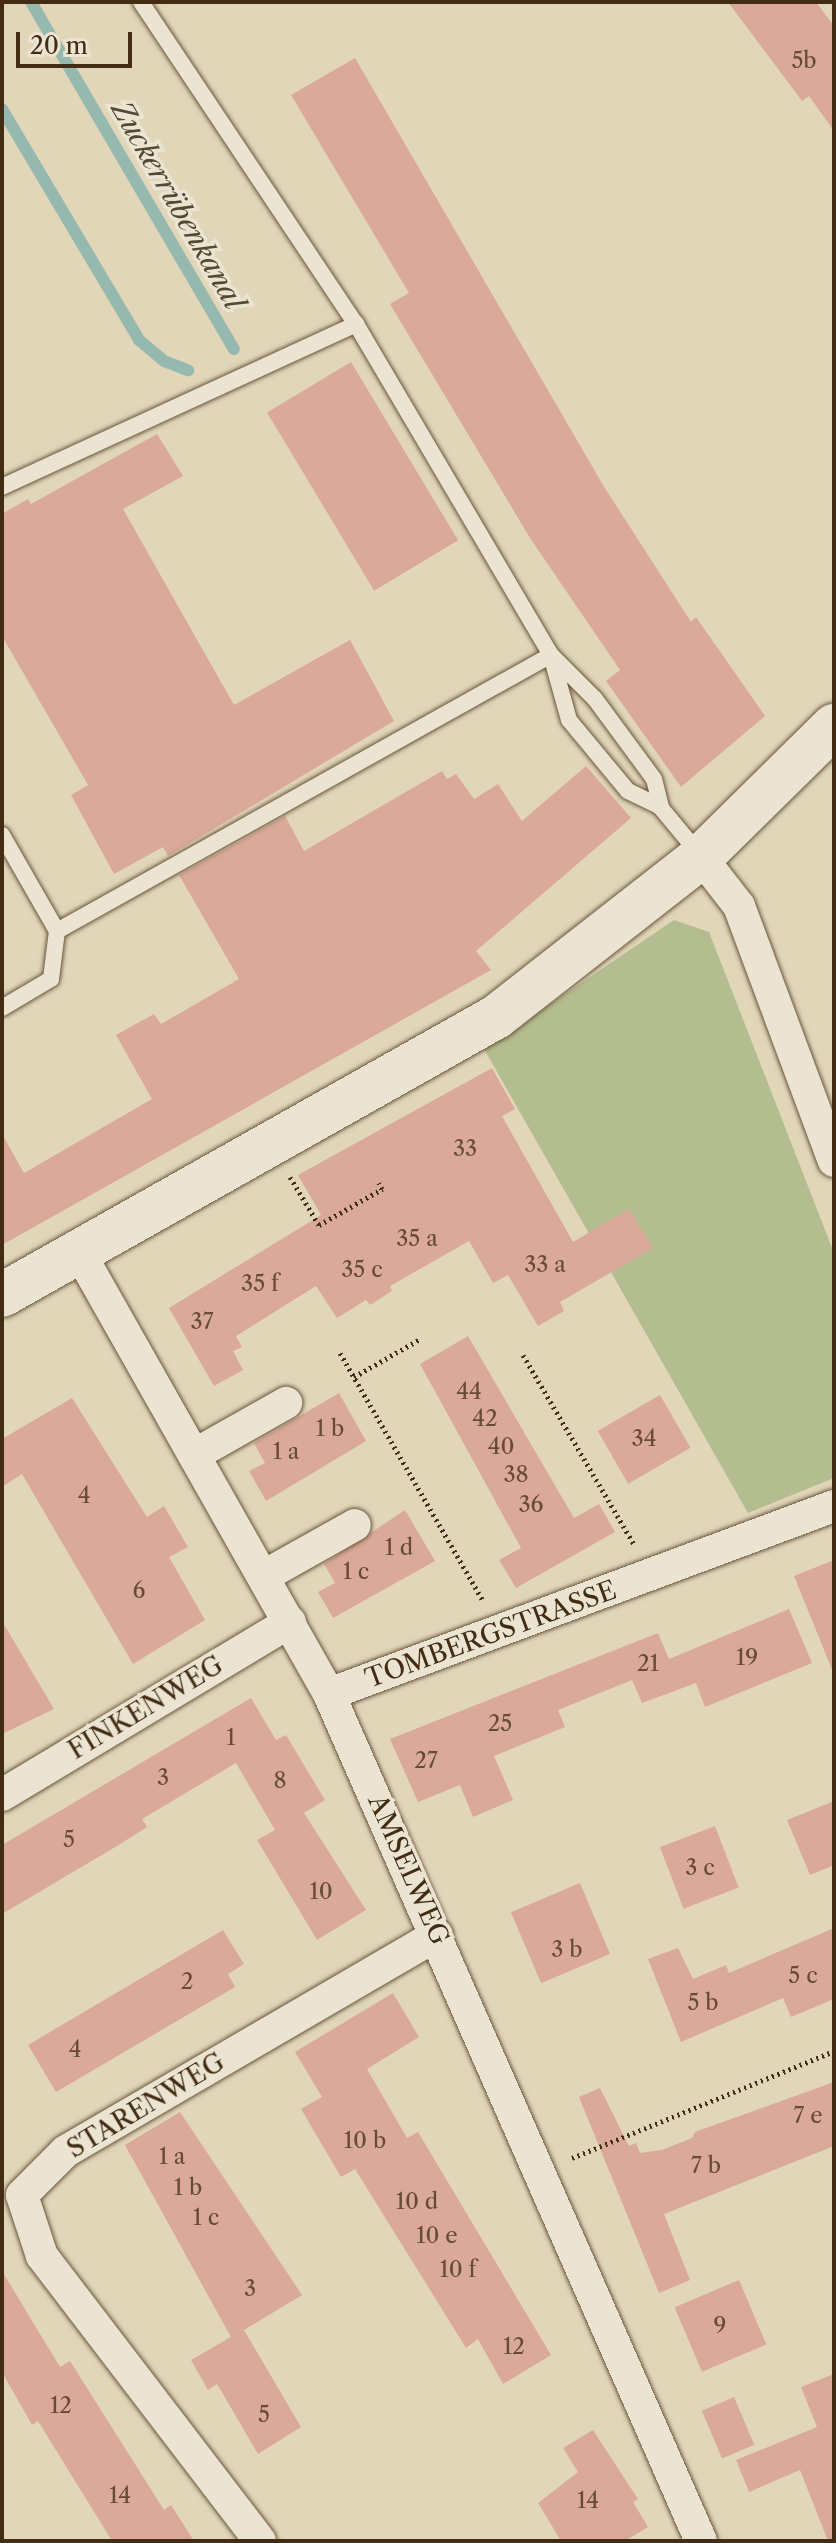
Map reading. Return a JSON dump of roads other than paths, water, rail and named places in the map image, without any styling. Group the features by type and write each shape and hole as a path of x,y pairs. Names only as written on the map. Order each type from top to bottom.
{"street":[{"path":"2,1295 496,1017 701,857 834,726"},
{"path":"701,857 739,906 834,1161"},
{"name":"AMSELWEG","path":"79,1252 329,1694 542,2170 701,2541"},
{"path":"194,1455 286,1403"},
{"name":"TOMBERGSTRASSE","path":"329,1694 653,1576 834,1506"},
{"path":"264,1576 355,1525"},
{"name":"FINKENWEG","path":"2,1795 290,1622"},
{"name":"STARENWEG","path":"260,2541 42,2256 22,2195 66,2151 437,1935"}],"lane":[{"path":"141,2 356,324 551,655 595,699 654,779 659,806"},
{"path":"2,487 356,324"},
{"path":"551,655 569,720 628,791 659,806 701,857"},
{"path":"57,931 551,655"},
{"path":"2,835 57,931 51,979 2,1008"}],"waterway":[{"name":"Zuckerrübenkanal","path":"31,2 234,349"},
{"name":"Zuckerrübenkanal","path":"2,109 139,340 164,361 188,370"}]}
